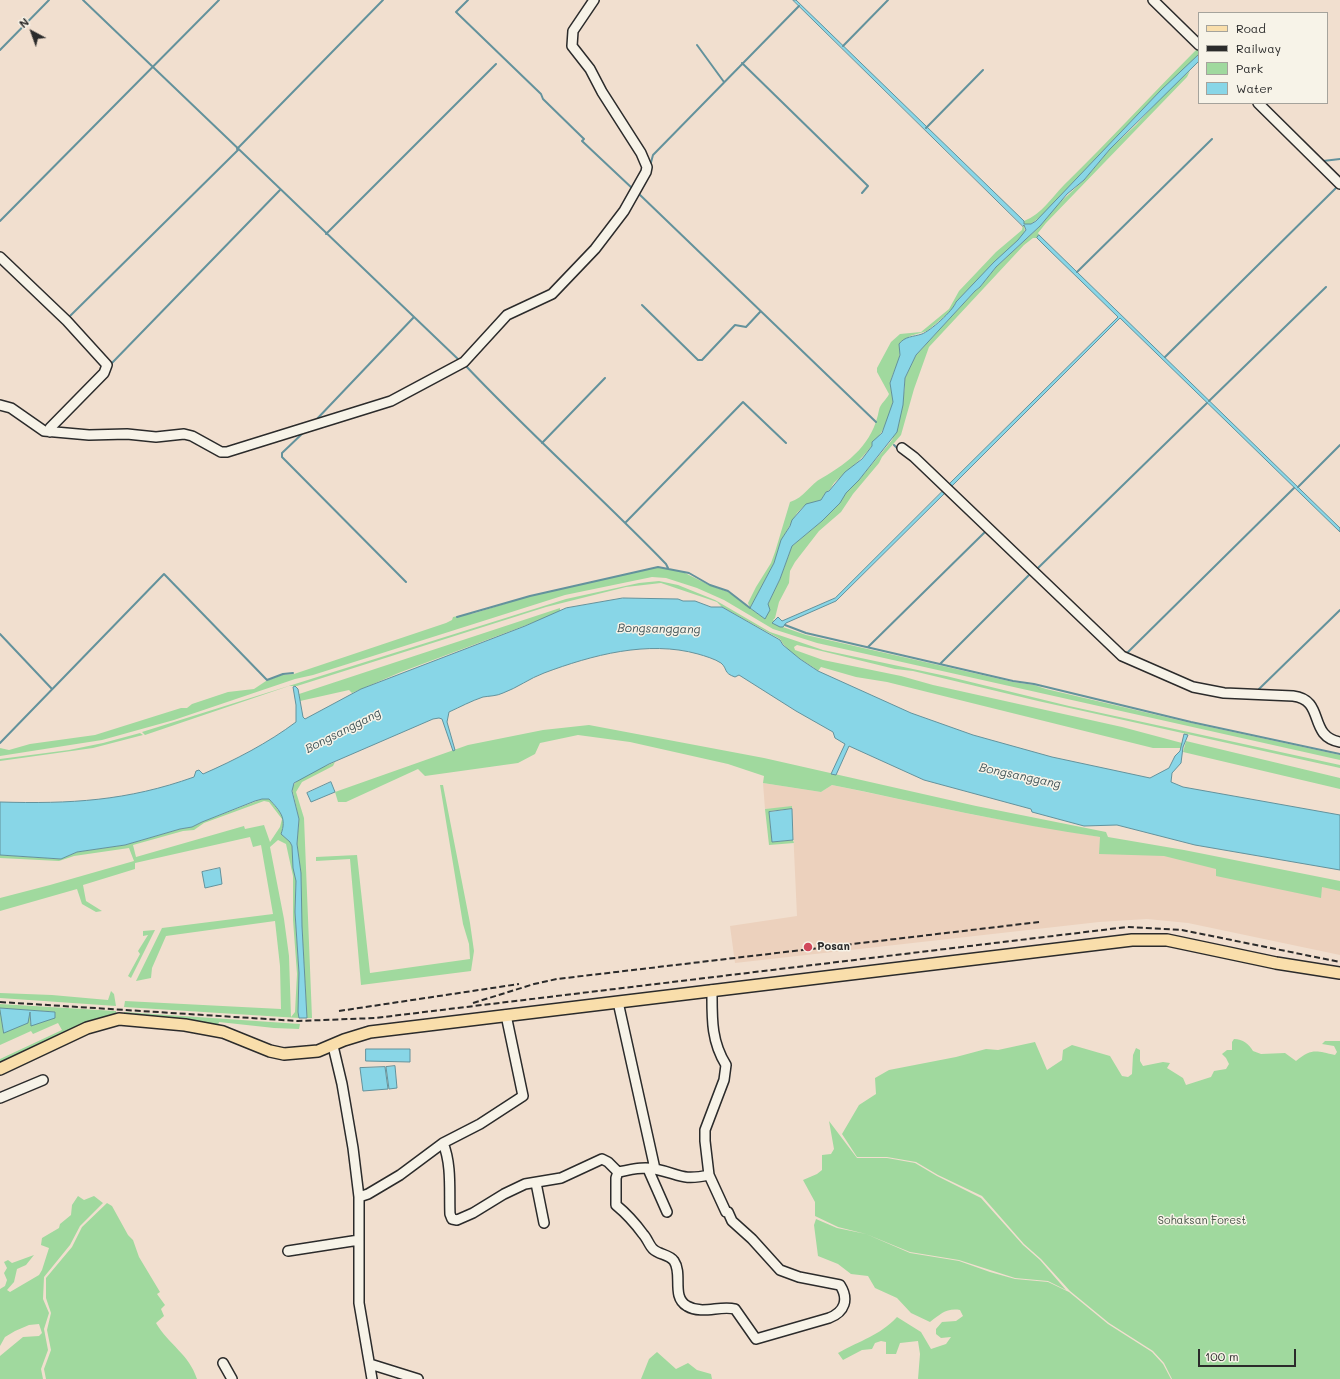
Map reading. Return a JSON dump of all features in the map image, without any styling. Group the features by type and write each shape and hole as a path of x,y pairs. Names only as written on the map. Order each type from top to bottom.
{"main road":[{"path":"0,1069 96,1024 119,1019 185,1025 223,1032 270,1051 284,1054 300,1053 318,1051 333,1046 344,1040 370,1032 1143,939 1167,940 1276,963 1340,973"}],"street":[{"path":"0,405 11,408 38,427 50,432 156,437 184,434 192,436 221,452 241,448 368,409 404,395 464,362 507,315 552,294 595,249 614,226 646,172 645,160 639,149 606,99 590,69 572,46 573,31 594,0"},
{"path":"1153,0 1198,44"},
{"path":"1259,104 1340,184"},
{"path":"0,257 67,321 107,365 104,373 50,428 50,432"},
{"path":"902,448 914,457 1122,656 1193,687 1224,693 1293,696 1303,698 1312,706 1324,734 1330,740 1340,742"},
{"path":"618,1172 616,1178 616,1205 631,1218 652,1249 668,1256 674,1261 677,1269 678,1294 682,1302 687,1307 710,1310 735,1309 756,1339 786,1332 838,1315 843,1310 846,1297 840,1285 799,1277 780,1270 732,1221 728,1212 726,1212 709,1175 704,1141 705,1130 724,1080 726,1065 718,1053 715,1041 712,990"},
{"path":"618,1002 651,1169 667,1212"},
{"path":"359,1197 368,1194 400,1175 443,1143 480,1124 523,1096 506,1015"},
{"path":"333,1046 354,1148 359,1197 359,1302 371,1378"},
{"path":"0,1098 43,1080"},
{"path":"443,1143 449,1166 449,1194 452,1219 457,1220 473,1213 525,1184 561,1178 602,1159 608,1162 618,1172"},
{"path":"618,1172 651,1169 684,1178 709,1175"},
{"path":"536,1183 544,1222"},
{"path":"288,1251 359,1240"},
{"path":"223,1363 232,1379"},
{"path":"370,1364 418,1379"}],"shaded area":[{"path":"763,783 821,792 832,785 975,815 1100,837 1340,889 1340,955 1188,923 1147,919 1099,922 735,963 730,926 797,916 792,807 765,809"}],"green space":[{"path":"1198,48 1198,55 1195,59 1161,90 1045,213 1031,224 1024,224 1025,233 956,302 952,310 927,331 910,336 899,346 900,355 891,384 893,402 890,414 879,437 863,456 834,483 821,500 803,507 797,513 783,537 774,563 750,608 748,603 771,563 790,502 795,500 818,481 851,458 866,442 872,432 880,408 889,394 877,372 877,368 891,342 900,334 921,332 949,309 959,291 996,252 1022,230 1024,221 1041,210"},
{"path":"1190,71 1187,77 1046,223 1038,233 1039,235 1037,238 1033,238 1024,245 929,347 914,389 901,435 853,494 841,512 819,531 795,562 790,571 789,583 779,602 775,618 773,620 783,627 806,635 1013,682 1034,685 1191,723 1340,755 1340,760 817,643 773,629 724,600 697,588 666,578 652,577 565,595 313,675 295,679 174,720 102,740 0,756 0,748 9,750 30,744 95,735 181,708 187,708 192,704 228,692 254,689 266,681 282,675 294,674 446,623 452,620 453,617 475,613 530,596 658,567 683,572 709,585 728,592 765,619 768,604 780,579 792,546 822,521 837,506 846,493 859,480 892,440 898,426 905,387 905,378 916,355 980,287 996,267 1040,226 1054,208 1084,180 1110,149 1136,125 1166,92"},
{"path":"659,581 678,585 715,600 770,632 823,650 946,676 1069,706 1340,765 1340,768 1038,701 913,671 895,669 797,645 794,647 795,650 823,660 901,676 933,685 1122,727 1182,743 1181,748 1153,748 887,682 856,677 821,667 818,671 792,653 780,639 722,607 717,602 661,583 626,587 546,607 297,686 289,686 145,735 142,732 566,599 639,583"},
{"path":"560,608 560,611 548,617 401,672 352,693 349,690 300,701 299,694"},
{"path":"589,725 764,758 976,806 1106,832 1108,837 1184,850 1340,881 1340,891 1322,887 1321,898 1216,876 1216,869 1164,856 1099,854 1100,837 999,820 832,785 821,792 763,783 764,776 728,764 630,742 578,735 540,743 535,754 518,763 425,776 418,769 346,802 338,802 335,792 468,745 543,730"},
{"path":"140,733 143,735 93,748 0,761 0,759 69,750"},
{"path":"1186,741 1340,778 1340,789 1183,752"},
{"path":"335,762 333,766 302,782 296,792 304,818 312,1018 307,1018 301,873 297,844 299,819 292,788 299,779 317,769"},
{"path":"440,785 443,785 470,923 474,951 471,971 361,985 350,859 316,861 316,857 357,855 370,973 470,959 469,944 463,924"},
{"path":"262,799 269,799 283,819 281,834 290,842 292,846 296,881 295,912 299,973 299,1018 124,1007 125,1001 281,1009 280,966 275,921 166,936 152,968 151,978 136,981 162,928 273,914 261,845 253,847 250,837 135,863 135,869 83,885 86,901 102,911 96,912 82,904 77,889 0,911 0,898 134,861 129,848 74,856 59,861 0,858 0,855 61,859 77,852 125,845 192,827","holes":["264,801 269,802 282,819 280,827 270,842 264,825 245,829 244,826 136,857 133,845 183,831 194,830 204,823","278,840 286,844 293,876 293,920 297,974 295,1012 291,1017 289,956 284,919 270,847"]},
{"path":"792,806 792,809 769,811 772,842 793,840 794,843 769,845 765,809"},
{"path":"155,930 131,978 128,976 140,954 138,951 148,935 143,936 143,931"},
{"path":"111,991 114,994 116,1006 0,998 0,993 52,995 108,1000"},
{"path":"0,1004 116,1011 116,1015 95,1019 0,1063 0,1059 62,1030 58,1023 33,1034 31,1031 0,1045 0,1010 4,1033 30,1012 30,1023 55,1012 0,1008"},
{"path":"124,1012 300,1024 299,1029 219,1022 218,1026 124,1016"},
{"name":"Sohaksan Forest","path":"1234,1039 1243,1041 1250,1046 1253,1051 1261,1054 1285,1053 1296,1061 1310,1052 1323,1052 1335,1055 1337,1052 1334,1046 1322,1044 1325,1041 1340,1041 1340,1379 1172,1379 1164,1363 1153,1351 1109,1323 1070,1291 1041,1259 1024,1244 982,1196 938,1175 916,1162 887,1157 857,1157 842,1134 859,1105 876,1094 875,1078 889,1070 956,1057 986,1049 998,1050 1035,1042 1047,1070 1062,1060 1063,1050 1072,1045 1110,1056 1122,1076 1128,1077 1132,1074 1133,1055 1136,1048 1140,1050 1140,1061 1143,1066 1163,1062 1170,1063 1167,1068 1183,1078 1186,1085 1211,1077 1214,1071 1226,1069 1229,1064 1222,1054 1227,1050 1232,1050 1232,1042"},
{"path":"829,1121 857,1158 887,1158 915,1163 981,1198 1023,1245 1040,1260 1066,1290 1048,1281 1015,1278 959,1260 910,1252 866,1234 838,1227 815,1216 815,1202 803,1180 817,1174 822,1170 822,1155 831,1154 834,1149"},
{"path":"78,1196 84,1200 94,1196 103,1203 80,1226 70,1245 44,1277 43,1299 49,1313 44,1329 48,1350 41,1369 43,1379 0,1379 0,1356 23,1337 39,1336 42,1333 39,1324 29,1325 5,1337 0,1346 0,1289 5,1286 7,1280 4,1273 7,1268 4,1262 8,1260 12,1263 34,1255 26,1265 17,1269 14,1282 7,1290 10,1292 39,1275 49,1248 41,1245 42,1238 59,1228 60,1224 71,1215 72,1205"},
{"path":"107,1203 112,1206 128,1235 133,1240 139,1257 160,1292 157,1294 165,1305 161,1309 164,1316 156,1323 161,1331 184,1356 197,1379 46,1379 44,1369 51,1350 47,1330 51,1313 46,1298 46,1278 72,1247 82,1227"},
{"path":"816,1219 837,1228 866,1234 910,1253 959,1261 1015,1279 1048,1282 1069,1292 1108,1324 1152,1352 1163,1364 1171,1379 918,1379 920,1354 918,1341 900,1343 896,1354 886,1354 886,1342 881,1341 875,1343 872,1349 862,1350 843,1360 838,1353 883,1329 897,1317 921,1332 931,1349 946,1344 951,1337 941,1338 936,1334 936,1329 942,1322 956,1321 963,1316 960,1310 951,1310 944,1312 930,1322 911,1313 897,1298 875,1288 868,1276 851,1274 838,1264 818,1256 814,1225"},
{"path":"657,1352 676,1369 688,1363 697,1370 711,1374 712,1379 641,1379 649,1359"}],"water":[{"path":"793,0 796,0 1024,221 1024,224 1031,224 1036,221 1161,90 1198,55 1198,62 1110,149 1084,180 1067,194 1040,226 996,267 980,287 916,355 905,378 903,405 897,432 859,480 846,493 840,503 822,521 792,546 780,579 768,604 770,610 765,619 750,608 774,563 781,540 792,520 806,504 821,500 826,492 829,491 845,472 862,459 872,446 872,442 882,433 893,402 890,383 900,355 899,344 907,338 926,332 941,320 994,262 1018,240 1026,230 1024,225 1023,226"},
{"path":"1039,235 1340,528 1340,532 1120,318 950,488 948,485 1118,317 1037,238"},
{"path":"944,490 947,491 836,601 786,623 783,627 772,623 778,617 782,621 835,598"},
{"name":"Bongsanggang","path":"623,598 678,599 683,601 695,601 711,607 722,607 780,640 783,645 800,659 818,671 911,713 973,735 1052,757 1150,778 1169,768 1175,756 1180,751 1184,734 1188,735 1183,747 1181,763 1172,773 1171,782 1183,787 1340,815 1340,870 1195,845 1117,825 1084,826 1032,812 1031,809 924,780 849,746 836,775 831,774 845,744 835,738 833,732 796,711 739,675 735,677 729,674 723,665 716,660 679,650 660,649 640,649 601,655 581,660 539,675 501,694 483,697 449,712 447,722 455,750 453,751 442,719 433,719 329,764 294,783 292,791 299,819 297,844 301,873 307,1018 299,1018 298,1012 299,973 295,912 296,881 293,868 292,846 290,842 281,834 283,819 269,799 255,801 192,827 125,845 77,852 61,859 0,855 0,802 74,801 122,796 169,785 194,777 196,771 199,770 203,774 227,763 263,744 296,722 296,705 293,687 295,686 298,689 303,717 305,719 361,689 525,626 566,608"},
{"path":"331,782 335,792 311,802 307,793"},
{"path":"792,809 793,840 772,842 769,812"},
{"path":"220,868 222,884 205,888 202,872"},
{"path":"0,1008 55,1012 55,1018 31,1026 30,1012 28,1023 4,1033"},
{"path":"366,1049 410,1049 410,1062 366,1061"},
{"path":"395,1066 397,1088 389,1089 386,1067"},
{"path":"385,1067 388,1089 363,1091 360,1068"}],"waterway":[{"path":"0,50 49,0"},
{"path":"83,0 459,360"},
{"path":"0,221 219,0"},
{"path":"237,149 383,0"},
{"path":"468,0 456,12 541,94 543,99 584,139 582,141 633,189"},
{"path":"843,46 888,0"},
{"path":"650,166 653,155 799,6"},
{"path":"697,45 724,82"},
{"path":"742,63 868,186 862,193"},
{"path":"326,234 496,64"},
{"path":"926,128 983,70"},
{"path":"1077,272 1212,139"},
{"path":"68,318 238,150"},
{"path":"1323,161 1340,159"},
{"path":"1165,357 1338,186"},
{"path":"110,365 280,190"},
{"path":"638,193 876,422"},
{"path":"1209,401 1326,287"},
{"path":"642,305 698,360 702,360 735,325 746,327 760,312"},
{"path":"315,421 414,317"},
{"path":"464,364 641,539 666,564 668,568"},
{"path":"542,443 605,378"},
{"path":"626,522 743,402 786,443"},
{"path":"1038,568 1207,403"},
{"path":"304,432 282,453 282,457 406,582"},
{"path":"894,445 899,450"},
{"path":"1298,487 1340,445"},
{"path":"1126,654 1294,488"},
{"path":"868,647 986,531"},
{"path":"457,617 530,596 658,567 689,573 710,585 728,591 750,608"},
{"path":"940,664 1031,573"},
{"path":"0,743 164,574 267,680 283,674 293,673"},
{"path":"1259,689 1340,610"},
{"path":"785,625 806,633 1013,681 1034,684 1191,722 1340,754"},
{"path":"0,634 52,689"}],"railway":[{"path":"473,1003 534,984 557,979 1039,922"},
{"path":"0,1002 298,1021 375,1018 1127,927 1182,930 1340,962"},
{"path":"339,1011 519,984"}],"place":[{"name":"Posan","path":"808,947"}]}
